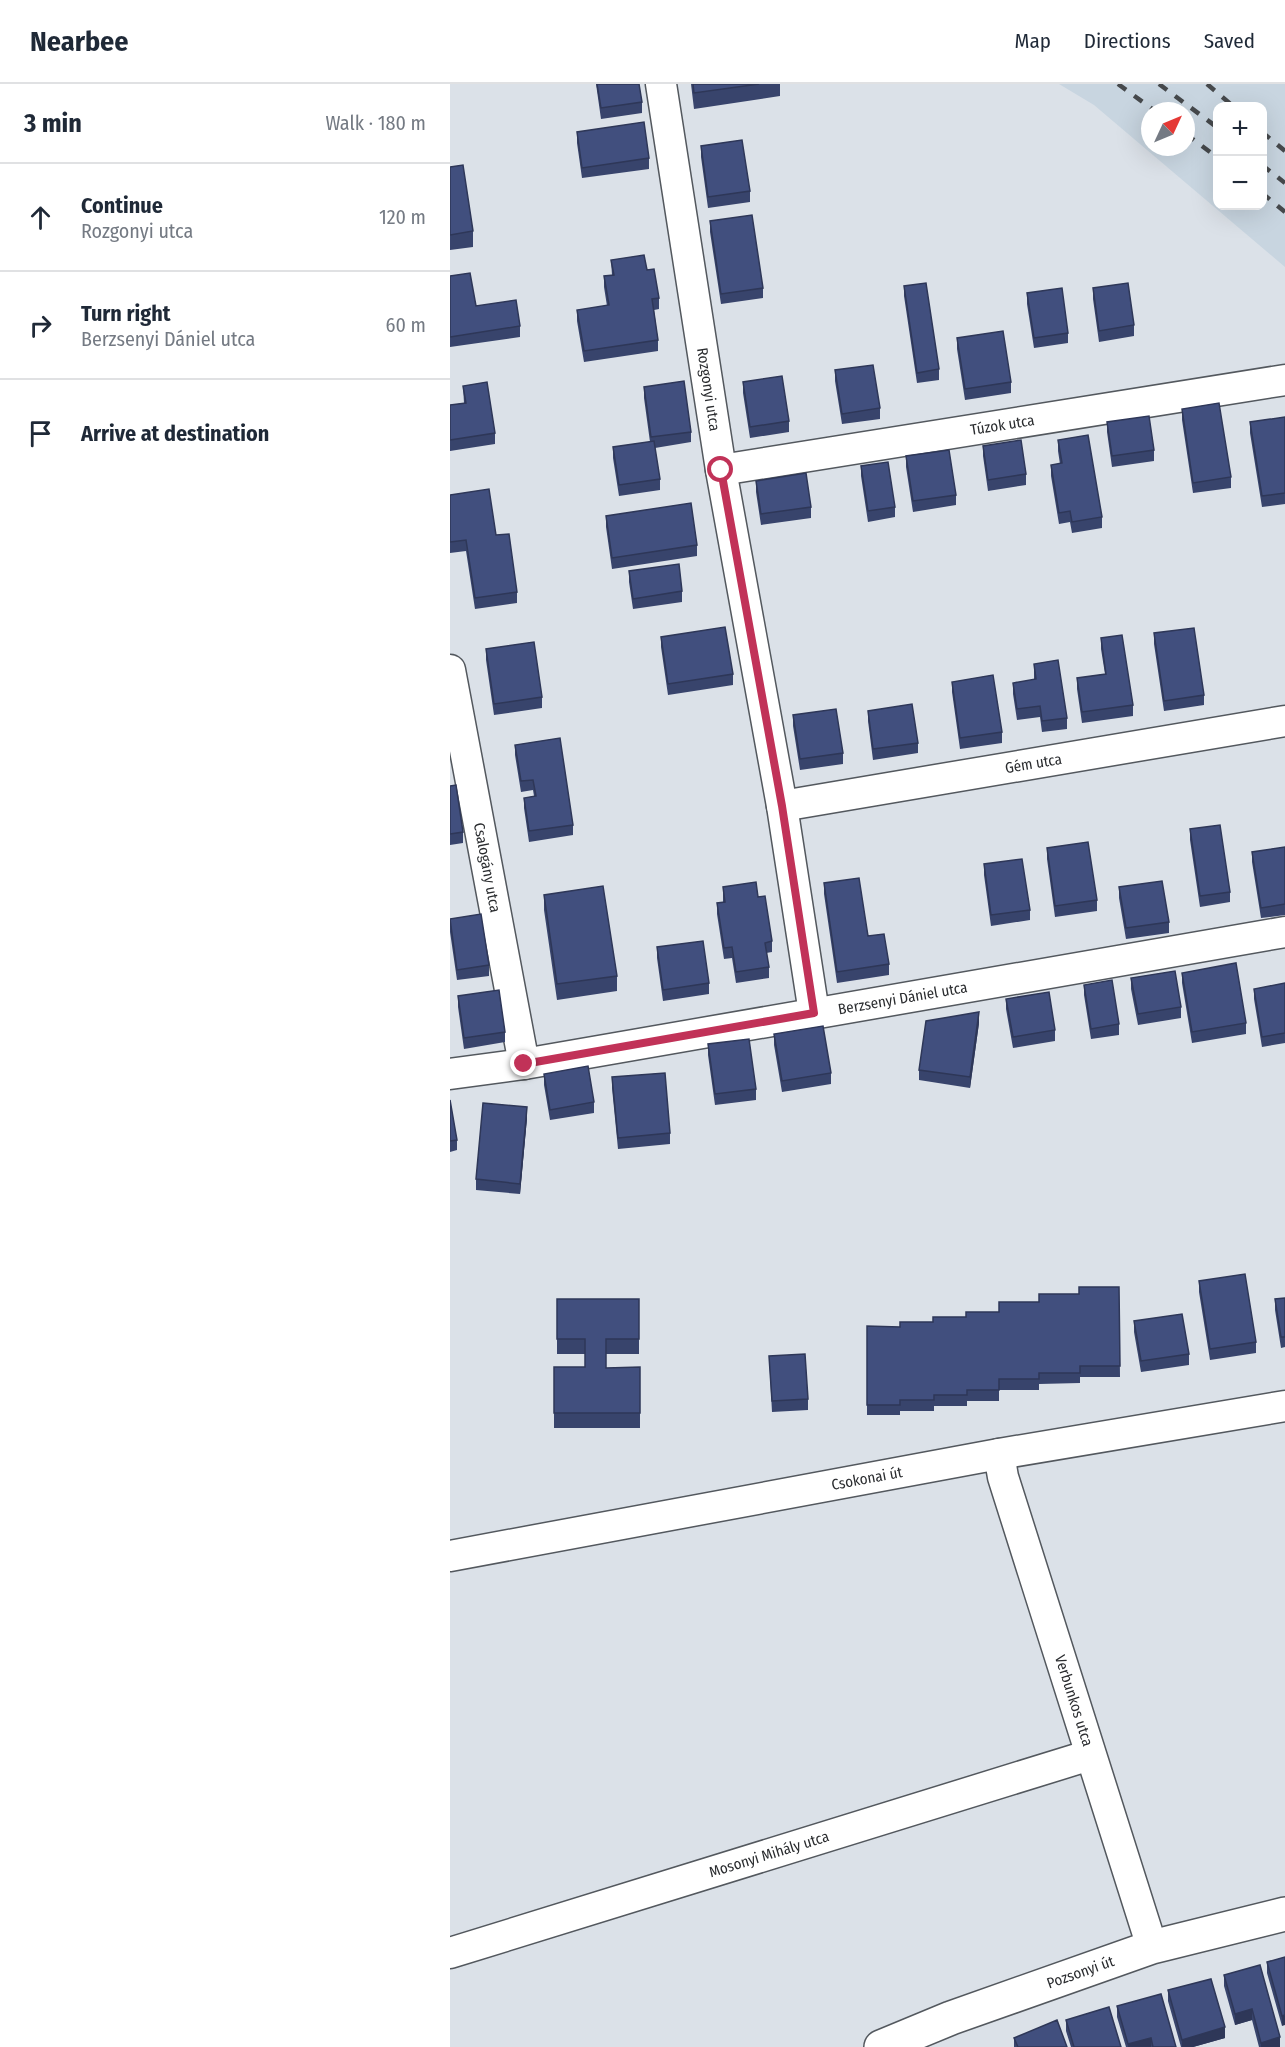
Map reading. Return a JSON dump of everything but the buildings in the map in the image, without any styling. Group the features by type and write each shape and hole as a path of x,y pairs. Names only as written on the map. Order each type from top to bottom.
{"street":[{"name":"Rozgonyi utca","path":"661,84 721,470 782,806 814,1013"},
{"name":"Túzok utca","path":"721,470 1285,380"},
{"name":"Csalogány utca","path":"450,670 524,1064"},
{"name":"Gém utca","path":"782,806 1285,721"},
{"name":"Berzsenyi Dániel utca","path":"450,1074 524,1064 1285,932"},
{"name":"Csokonai út","path":"450,1556 999,1454 1285,1406"},
{"name":"Verbunkos utca","path":"999,1454 1003,1477 1152,1947"},
{"name":"Mosonyi Mihály utca","path":"450,1953 1090,1755"},
{"name":"Pozsonyi út","path":"881,2047 951,2018 1152,1947 1285,1914"}],"shaded area":[{"path":"1059,84 1285,84 1285,267 1218,210 1267,210 1267,102 1213,102 1213,206 1154,156 1195,156 1195,102 1141,102 1141,145 1094,105"}],"railway":[{"path":"1118,84 1143,102"},
{"path":"1159,84 1213,124"},
{"path":"1207,84 1228,102"},
{"path":"1267,136 1285,151"},
{"path":"1195,141 1215,156"},
{"path":"1267,169 1285,183"},
{"path":"1267,197 1285,212"}],"route":[{"path":"524,1064 814,1013 782,806 721,470"}]}
